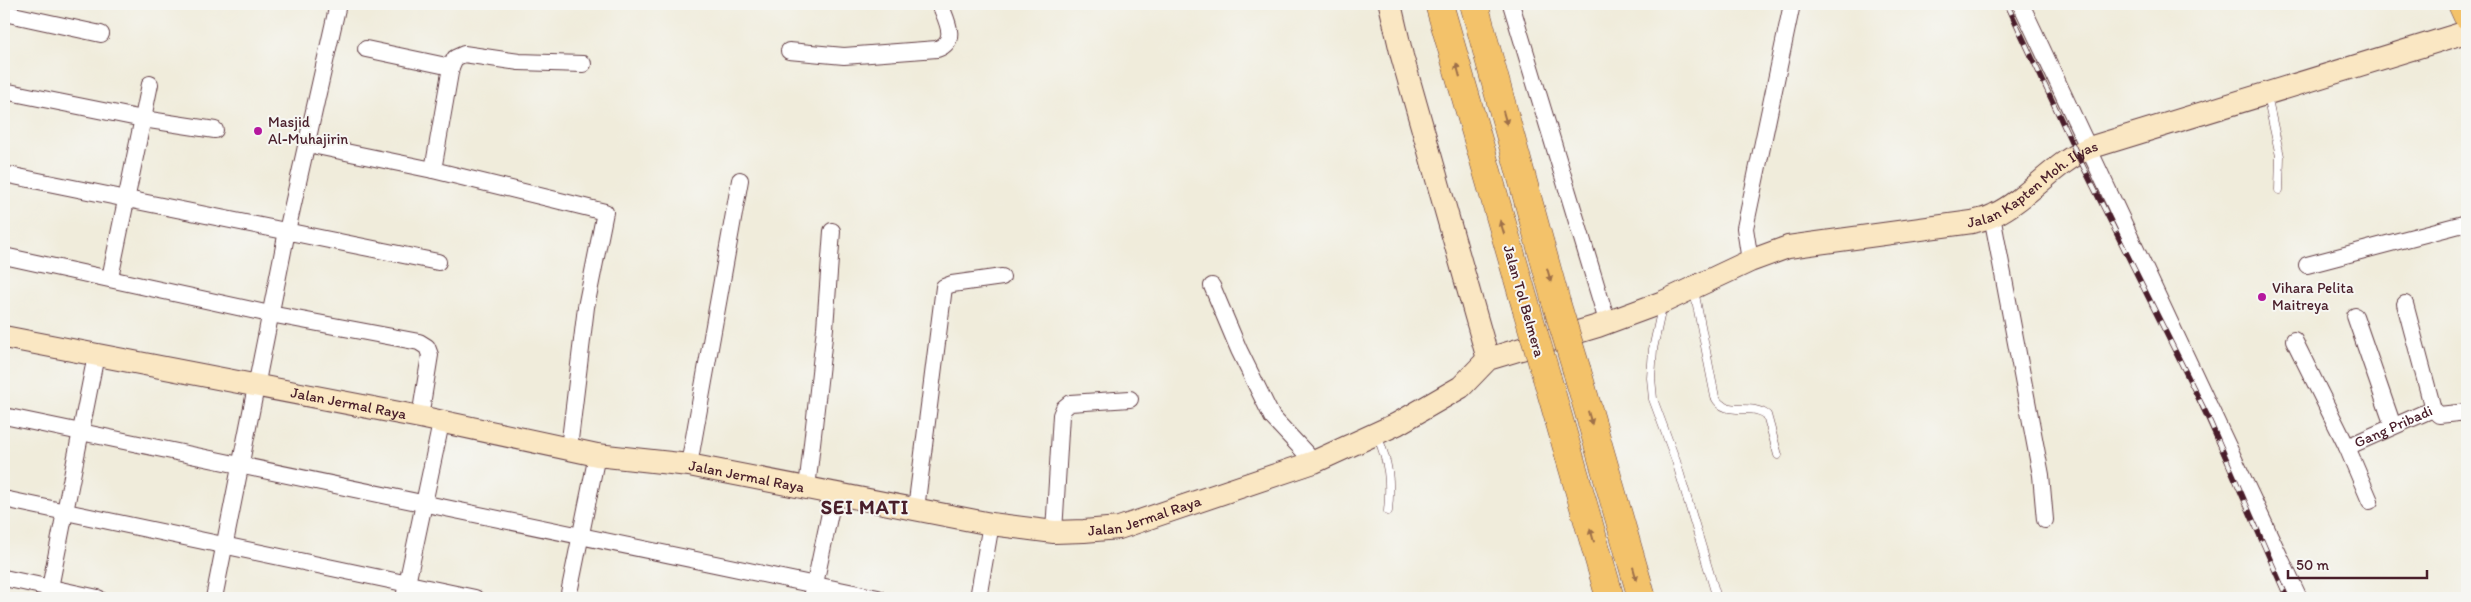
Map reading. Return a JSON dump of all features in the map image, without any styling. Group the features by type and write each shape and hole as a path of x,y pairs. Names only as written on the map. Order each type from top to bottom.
{"highway":[{"name":"Jalan Tol Belmera","path":"1439,4 1610,598"},
{"name":"Jalan Tol Belmera","path":"1474,4 1556,302 1642,598"},
{"path":"2462,4 2467,15"}],"street":[{"path":"214,598 287,231 338,4"},
{"path":"790,51 844,56 937,48 946,45 950,39 949,28 940,4"},
{"path":"1390,4 1402,56 1488,359"},
{"path":"1511,4 1602,324"},
{"path":"1750,261 1746,228 1792,4"},
{"path":"2021,4 2300,598"},
{"path":"4,13 101,34"},
{"name":"Jalan Kapten Moh. Ilyas","path":"1488,359 1602,324 1663,302 1750,261 1788,247 1972,222 1992,216 2007,208 2051,172 2089,148 2467,32"},
{"path":"366,49 451,67"},
{"path":"433,170 451,67 455,58 464,54 518,62 583,64"},
{"path":"110,278 150,84"},
{"path":"4,91 143,119 215,130"},
{"path":"308,144 433,170 605,212 586,307 569,448"},
{"path":"4,174 438,262"},
{"path":"689,466 740,180"},
{"path":"1992,216 2041,474 2045,520"},
{"path":"2307,265 2467,224"},
{"path":"807,488 825,328 832,231"},
{"path":"4,256 270,314 419,342 427,347 430,355 420,417"},
{"path":"916,509 944,287 952,284 1002,277"},
{"path":"1212,286 1239,350 1272,417 1314,462"},
{"path":"2405,304 2433,409"},
{"path":"2355,316 2393,426"},
{"name":"Jalan Jermal Raya","path":"4,337 420,417 597,455 689,466 991,524 1054,532 1119,528 1314,462 1376,434 1461,387 1488,359"},
{"name":"Gang Pribadi","path":"2294,340 2347,447 2433,409 2439,415 2467,412"},
{"path":"49,593 96,355"},
{"path":"1054,532 1061,415 1064,408 1070,403 1130,399"},
{"path":"4,416 580,536 814,592 878,598"},
{"path":"406,591 442,423"},
{"path":"2347,447 2370,501"},
{"path":"568,598 597,455"},
{"path":"814,592 834,494"},
{"path":"4,499 225,546 406,591 475,598"},
{"path":"978,598 991,524"},
{"path":"4,578 49,593 98,598"}],"lane":[{"path":"2267,94 2280,156 2279,190"},
{"path":"1694,288 1715,397 1719,405 1725,408 1754,408 1767,415 1778,455"},
{"path":"1663,302 1653,349 1651,378 1653,399 1676,461 1717,598"},
{"path":"1376,434 1386,457 1391,482 1388,511"}],"railway":[{"path":"2007,4 2077,154 2208,417 2287,598"}],"place":[{"name":"Masjid Al-Muhajirin","path":"258,131"},
{"name":"Vihara Pelita Maitreya","path":"2262,297"}],"district":[{"name":"SEI MATI","path":"865,507"}]}
